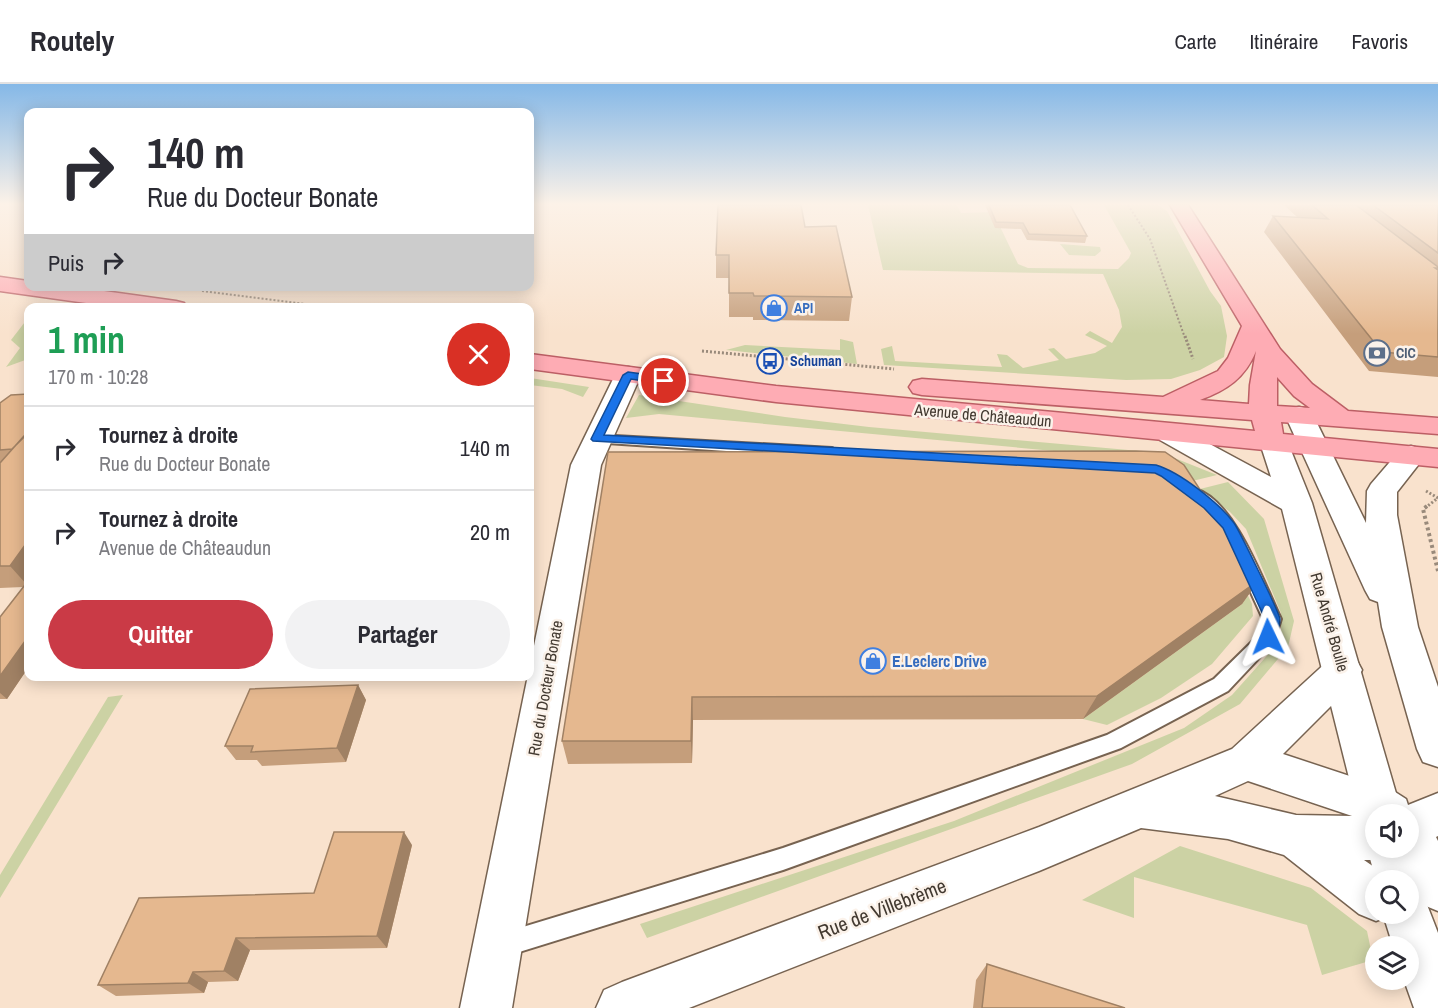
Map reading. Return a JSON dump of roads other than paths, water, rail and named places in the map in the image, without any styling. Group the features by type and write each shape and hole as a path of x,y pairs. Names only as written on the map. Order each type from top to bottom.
{"main road":[{"path":"1206,248 1270,353 1303,390 1341,418 1424,457"},
{"path":"0,284 24,287"},
{"path":"51,291 139,303"},
{"path":"1164,404 1215,386 1228,378 1241,361 1254,325"},
{"name":"Avenue de Châteaudun","path":"534,347 780,376 1438,426"},
{"path":"1270,353 1261,388 1263,412 1274,443"},
{"name":"Avenue de Châteaudun","path":"534,363 776,394 1424,457"}],"street":[{"name":"Rue du Docteur Bonate","path":"486,1008 586,465 628,375"},
{"path":"1299,415 1400,627"},
{"path":"1170,434 1296,503"},
{"name":"Rue André Boulle","path":"1274,443 1296,503 1343,670 1384,804"},
{"path":"1424,457 1383,491 1381,515 1400,627 1438,749"},
{"name":"Rue de Villebrème","path":"622,1008 1038,849 1247,762 1343,670"},
{"path":"1247,762 1365,812"},
{"name":"Rue de Villebrème","path":"1142,807 1228,818 1296,837 1365,879"},
{"path":"1419,817 1438,814"},
{"name":"Rue de Villebrème","path":"1296,837 1365,826"},
{"name":"Rue André Boulle","path":"1411,924 1438,1004"}],"lane":[{"path":"597,439 845,453"},
{"path":"497,947 783,859 1114,742 1221,685 1268,637 1272,619 1229,526 1209,505 1183,486"}],"place":[{"name":"API","path":"774,308"},
{"name":"CIC","path":"1377,353"},
{"name":"Schuman","path":"770,361"},
{"name":"E.Leclerc Drive","path":"873,661"}]}
